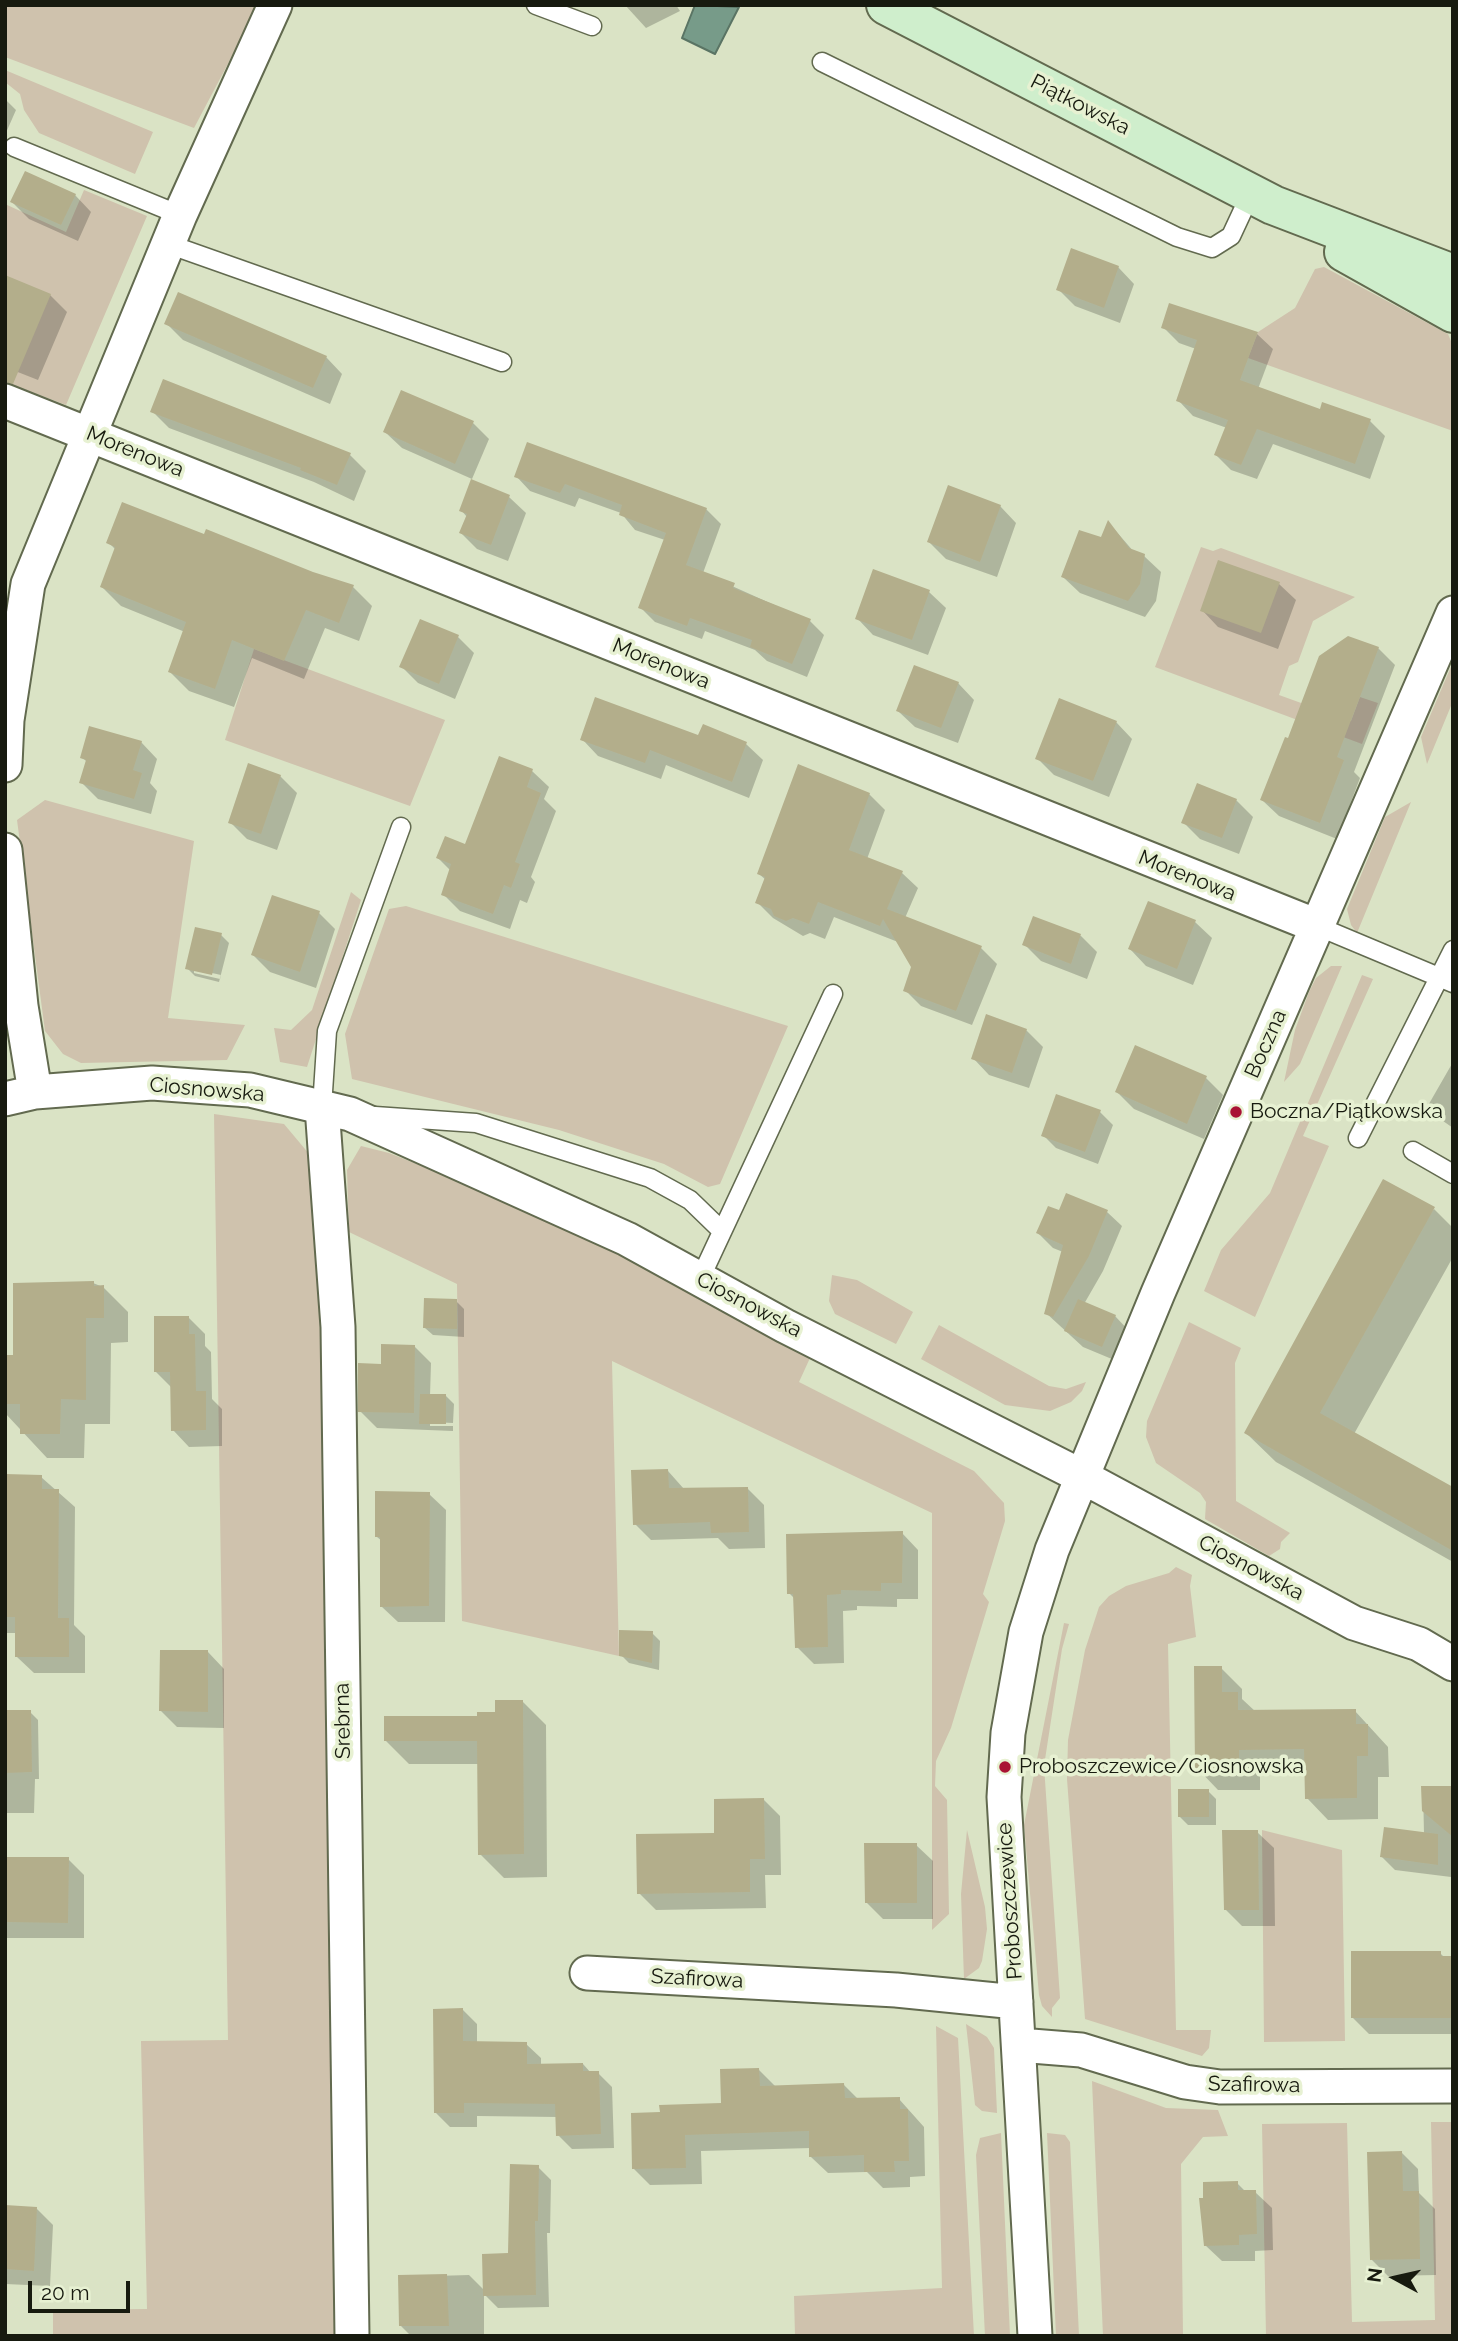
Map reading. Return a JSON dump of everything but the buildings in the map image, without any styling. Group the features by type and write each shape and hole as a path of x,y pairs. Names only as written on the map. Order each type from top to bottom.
{"main road":[{"name":"Piątkowska","path":"886,5 1262,199 1341,250 1453,313"},
{"name":"Piątkowska","path":"1262,199 1453,274"}],"street":[{"path":"5,765 7,720 28,584 174,229 275,5"},
{"name":"Morenowa","path":"5,401 1317,926"},
{"name":"Boczna","path":"1083,1477 1158,1293 1453,613"},
{"path":"5,850 22,1006 20,1096"},
{"name":"Ciosnowska","path":"20,1096 152,1083 250,1090 336,1111 581,1217 1083,1477 1354,1623 1419,1644 1453,1664"},
{"name":"Srebrna","path":"336,1111 352,2336"},
{"name":"Proboszczewice","path":"1035,2336 1005,1850 1008,1733 1018,1667 1037,1592 1083,1477"},
{"name":"Szafirowa","path":"587,1973 896,1990 1016,2002"},
{"name":"Szafirowa","path":"1019,2045 1081,2050 1185,2082 1220,2087 1453,2085"}],"lane":[{"path":"536,5 592,26"},
{"path":"822,62 1177,237 1212,248 1231,236 1262,199"},
{"path":"14,147 174,229 502,362"},
{"path":"401,827 327,1031 336,1111 476,1123 650,1178 690,1200 722,1231"},
{"path":"1317,926 1446,980"},
{"path":"1358,1138 1446,980 1453,950"},
{"path":"700,1279 832,994"},
{"path":"1413,1151 1453,1174"}],"shaded area":[{"path":"5,5 259,5 194,128 5,57"},
{"path":"695,5 739,7 715,54 682,38"},
{"path":"5,70 153,132 135,174 39,133 24,110 20,94 5,82"},
{"path":"84,190 147,216 66,405 5,382 5,204 66,232"},
{"path":"1324,267 1448,334 1453,346 1453,431 1248,358 1258,332 1295,308 1315,269"},
{"path":"1201,547 1213,551 1221,548 1355,597 1313,621 1298,662 1289,666 1279,695 1351,721 1360,697 1378,703 1362,744 1155,667"},
{"path":"254,649 445,720 410,806 225,740"},
{"path":"1453,662 1453,701 1427,764 1421,737"},
{"path":"45,800 194,841 168,1018 245,1025 227,1060 81,1063 63,1054 45,1031 17,820"},
{"path":"1411,802 1357,933 1351,925 1347,909 1385,817"},
{"path":"351,892 361,900 307,1067 280,1062 274,1028 291,1030 312,1010"},
{"path":"406,906 788,1026 720,1184 708,1187 664,1164 559,1130 352,1079 345,1034 389,909"},
{"path":"1331,966 1342,966 1300,1064 1284,1082 1295,1030 1309,992 1316,978"},
{"path":"1362,975 1373,979 1303,1136 1329,1146 1255,1317 1204,1291 1221,1250 1270,1193"},
{"path":"214,1114 284,1124 310,1155 323,1323 335,2336 53,2336 53,2310 147,2309 141,2041 228,2040"},
{"path":"361,1146 389,1153 492,1194 643,1264 705,1302 810,1358 799,1382 974,1471 1004,1503 1005,1521 983,1594 989,1602 951,1728 936,1761 935,1786 947,1800 949,1914 932,1930 932,1513 612,1361 619,1656 462,1621 457,1284 349,1232 347,1170"},
{"path":"832,1275 857,1280 913,1312 896,1344 835,1314 829,1301"},
{"path":"1189,1322 1241,1348 1235,1363 1236,1501 1290,1533 1281,1542 1280,1549 1269,1556 1205,1519 1206,1502 1200,1493 1156,1463 1146,1437 1147,1421"},
{"path":"939,1325 1049,1386 1066,1389 1086,1382 1082,1391 1071,1402 1050,1411 1005,1405 921,1359"},
{"path":"1176,1567 1192,1575 1190,1586 1196,1637 1168,1644 1176,2030 1211,2030 1209,2048 1202,2056 1085,2019 1067,1779 1068,1740 1085,1650 1099,1607 1109,1596 1126,1586 1169,1573"},
{"path":"1064,1623 1069,1624 1062,1649 1044,1766 1060,1998 1052,2008 1052,2017 1042,2006 1039,1995 1024,1825"},
{"path":"967,1830 985,1907 987,1929 979,1968 964,1979 961,1894"},
{"path":"1262,1830 1342,1850 1345,2041 1264,2042"},
{"path":"966,2024 987,2037 994,2048 997,2113 982,2111 975,2105"},
{"path":"936,2026 958,2038 974,2336 795,2336 794,2296 942,2288"},
{"path":"1092,2081 1166,2108 1218,2110 1228,2136 1203,2137 1181,2164 1183,2336 1103,2336"},
{"path":"1431,2122 1453,2122 1453,2336 1266,2336 1262,2124 1347,2123 1352,2322 1435,2320"},
{"path":"1001,2133 1010,2336 985,2336 976,2155 980,2138"},
{"path":"1047,2133 1065,2135 1070,2142 1079,2336 1056,2336"}],"place":[{"name":"Boczna/Piątkowska","path":"1236,1112"},
{"name":"Proboszczewice/Ciosnowska","path":"1005,1767"}]}
